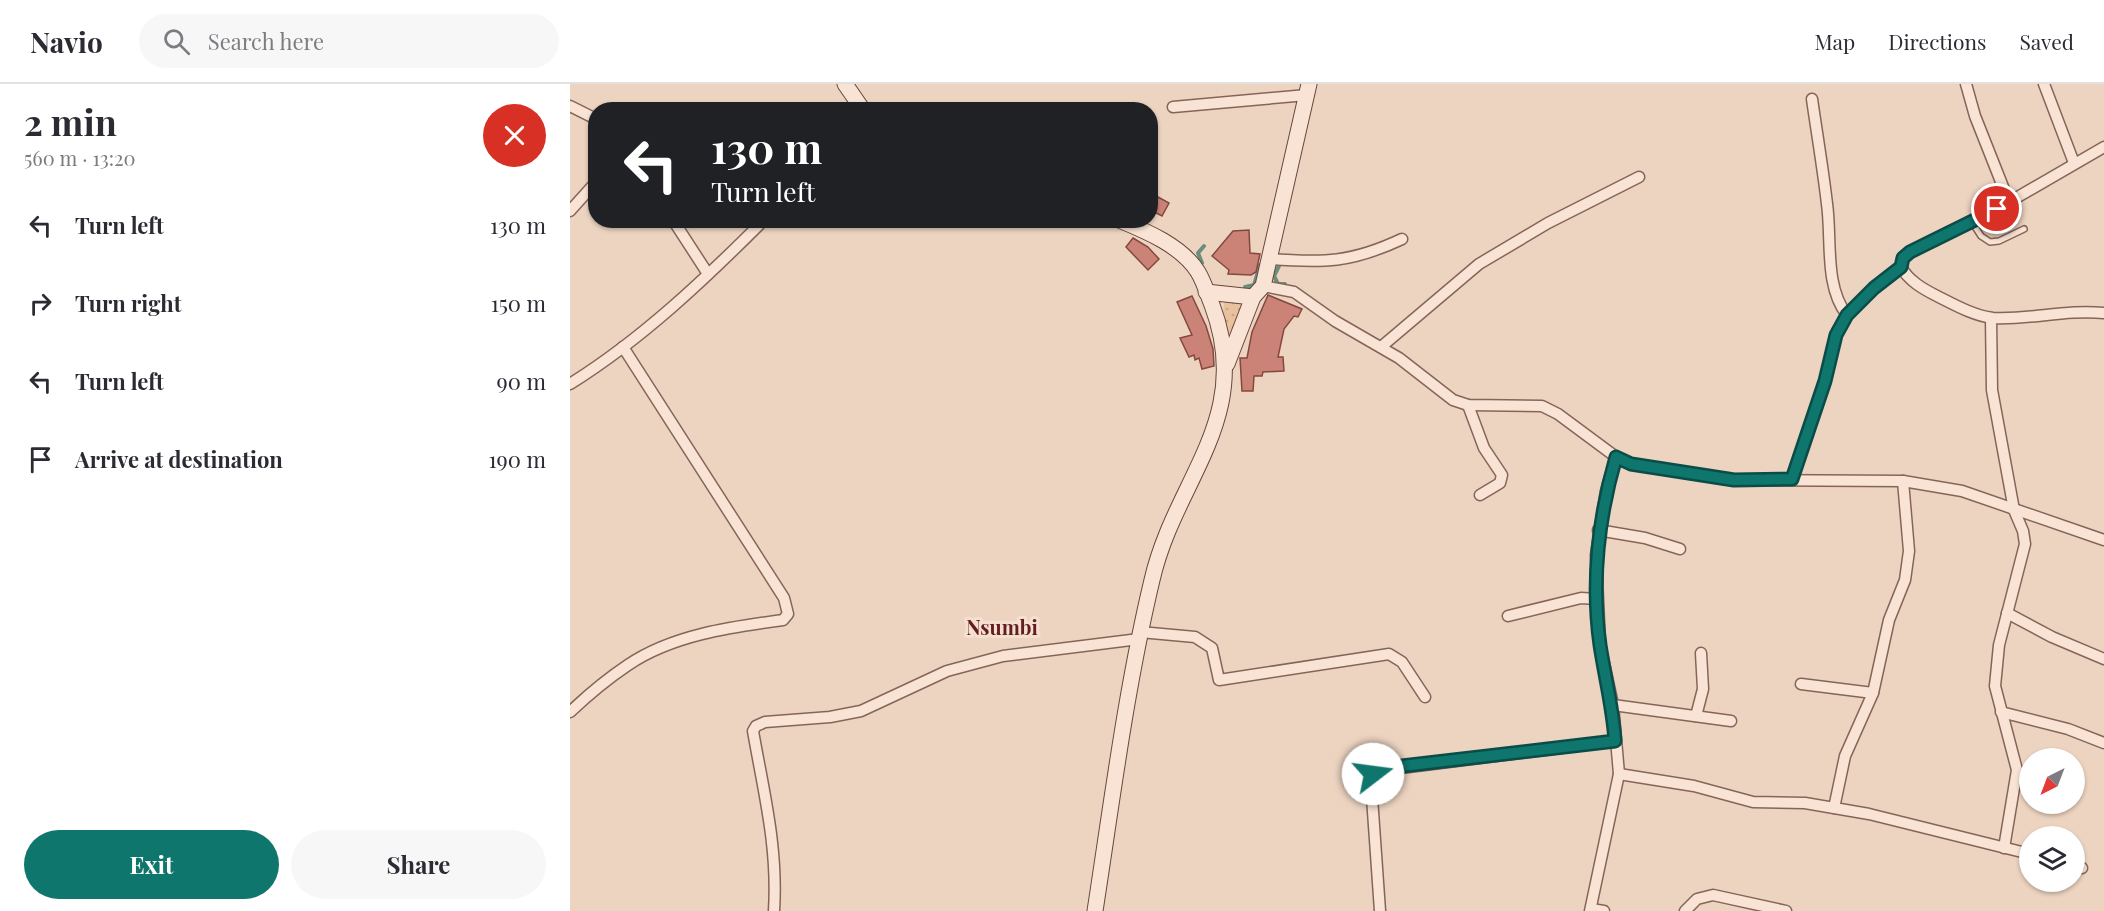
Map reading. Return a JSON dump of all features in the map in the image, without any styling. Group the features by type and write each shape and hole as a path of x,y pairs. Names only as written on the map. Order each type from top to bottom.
{"street":[{"path":"845,84 857,102"},
{"path":"1966,84 1975,116 2009,202"},
{"path":"2044,84 2073,163"},
{"path":"1173,107 1308,89 1269,259 1258,292 1225,368"},
{"path":"1812,99 1828,207 1834,287 1839,305 1847,315"},
{"path":"570,106 588,115"},
{"path":"1792,479 1825,381 1836,335 1847,315 1874,288 1901,267 1903,258 1910,252 1972,222 2073,163 2103,149"},
{"path":"1381,347 1479,264 1548,223 1639,177"},
{"path":"570,211 588,191"},
{"path":"678,228 708,273"},
{"path":"570,384 623,347 756,228"},
{"path":"1095,911 1139,636 1152,577 1167,531 1208,445 1222,406 1225,368 1221,334 1197,271 1180,254 1139,228"},
{"path":"1269,259 1320,262 1348,259 1373,253 1402,239"},
{"path":"1901,267 1906,276 1926,290 1954,305 1991,318 2078,310 2104,313"},
{"path":"1206,292 1294,292 1335,321 1399,358 1453,400 1468,405 1542,406 1558,414 1616,457 1631,464 1734,480 1904,481 1962,490 2104,540"},
{"path":"1991,318 1992,390 2014,510 2023,531 2025,553 1999,645 1995,686 2017,770 2004,848"},
{"path":"570,712 629,664 664,648 704,633 783,620 788,614 784,598 623,347"},
{"path":"1468,405 1484,448 1503,475 1500,483 1480,495"},
{"path":"1604,911 1591,910 1619,774 1613,705 1600,645 1597,599 1598,530 1616,457"},
{"path":"1834,808 1845,756 1873,693 1889,620 1905,580 1909,551 1904,481"},
{"path":"1598,530 1645,538 1680,549"},
{"path":"1508,616 1581,598 1597,599"},
{"path":"2007,613 2052,637 2104,659"},
{"path":"774,911 776,880 773,834 753,731 756,726 765,722 830,717 861,711 947,671 1003,656 1139,636 1195,637 1212,648 1219,680 1389,654 1402,662 1425,697"},
{"path":"1696,716 1703,688 1701,653"},
{"path":"1801,684 1873,693"},
{"path":"1613,705 1658,713 1731,721"},
{"path":"2001,711 2068,729 2104,743"},
{"path":"1380,911 1371,783 1371,777 1377,771 1615,741"},
{"path":"1619,774 1694,786 1753,802 1805,803 1869,814 2019,851"},
{"path":"1685,911 1697,899 1713,895 1786,911"}],"lane":[{"path":"1972,222 1981,236 1990,242 1999,241 2024,229"}],"sand":[{"path":"1225,298 1246,300 1235,328 1228,334 1222,318"}],"building":[{"path":"1158,197 1169,203 1162,216 1158,214"},
{"path":"1249,230 1250,253 1260,254 1256,272 1251,275 1228,274 1229,270 1212,256 1233,231"},
{"path":"1133,238 1148,247 1159,259 1148,270 1126,247"},
{"path":"1268,295 1302,309 1298,317 1294,316 1284,329 1278,357 1283,357 1284,371 1263,372 1262,376 1254,376 1253,391 1242,391 1240,358 1247,358 1252,332"},
{"path":"1192,296 1206,326 1213,349 1214,366 1202,369 1199,358 1195,360 1194,355 1189,357 1180,338 1192,335 1177,302"}],"waterway":[{"path":"1202,263 1198,253 1204,246"},
{"path":"1245,287 1254,285 1260,265"},
{"path":"1279,266 1274,276 1278,284 1285,284"}],"district":[{"name":"Nsumbi","path":"1002,628"}],"route":[{"path":"1373,774 1377,771 1402,766 1615,741 1613,705 1600,645 1596,555 1598,530 1616,457 1631,464 1683,474 1734,480 1792,479 1825,381 1836,335 1847,315 1874,288 1901,267 1903,258 1910,252 1997,209"}]}
